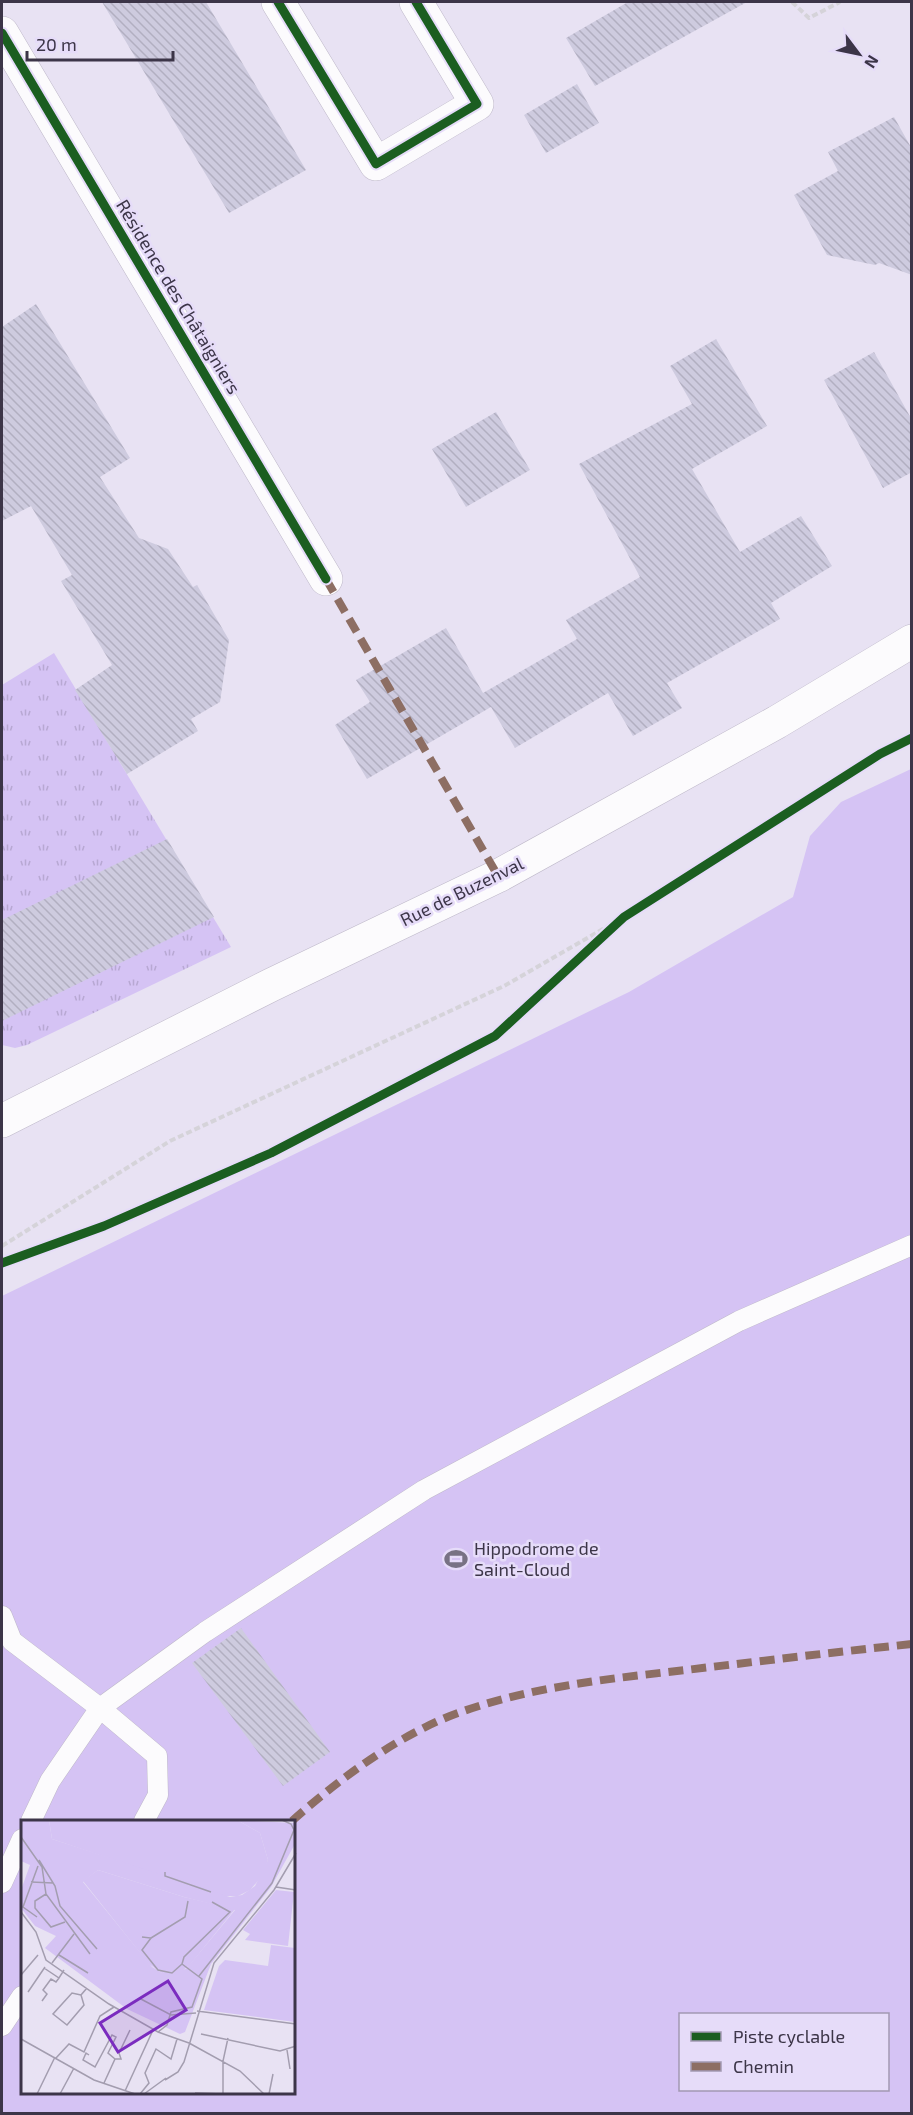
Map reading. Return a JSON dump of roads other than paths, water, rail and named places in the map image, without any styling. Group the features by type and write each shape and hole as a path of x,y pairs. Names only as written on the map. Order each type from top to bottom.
{"street":[{"path":"278,2 376,164 477,104 416,2"},
{"name":"Résidence des Châtaigniers","path":"2,33 326,579"},
{"name":"Rue de Buzenval","path":"5,1113 498,876 777,722 912,641"}],"lane":[{"path":"31,1820 50,1781 100,1708 205,1632 424,1490 739,1321 912,1245"},
{"path":"2,1616 12,1641 100,1708 157,1756 158,1795 145,1820"},
{"path":"2,1883 21,1841"},
{"path":"2,2026 21,1998"}],"place":[{"name":"Hippodrome de Saint-Cloud","path":"456,1559"}]}
